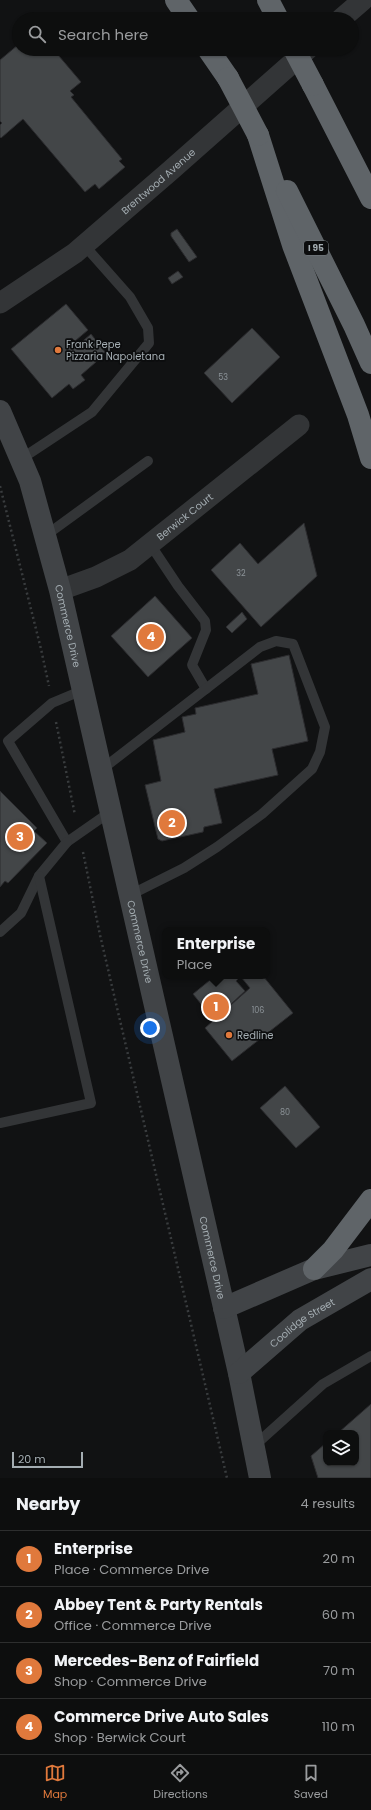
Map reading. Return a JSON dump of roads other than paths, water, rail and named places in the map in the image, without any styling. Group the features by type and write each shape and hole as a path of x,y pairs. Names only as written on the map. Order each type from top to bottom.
{"highway":[{"path":"176,0 184,12"},
{"path":"187,0 193,12"},
{"path":"269,0 275,12"},
{"path":"213,56 228,78"},
{"name":"I 95","path":"217,56 318,251 371,363"},
{"path":"298,56 371,198"},
{"path":"258,135 293,245 358,416 371,458"},
{"path":"314,1269 333,1250 371,1200"}],"main road":[{"name":"Commerce Drive","path":"0,411 5,438 21,459 30,481 60,590 224,1308 260,1478"},
{"path":"224,1308 314,1269 371,1255"},
{"name":"Coolidge Street","path":"238,1373 300,1320 371,1279"}],"street":[{"path":"349,12 363,0"},
{"name":"Brentwood Avenue","path":"0,303 84,245 300,56"},
{"name":"Berwick Court","path":"60,590 103,574 130,560 299,424"}],"lane":[{"path":"21,459 92,412 149,343 148,328 130,297 84,245"},
{"path":"45,536 148,461"},
{"path":"150,544 178,586 205,621 206,630 192,665 206,689"},
{"path":"101,770 260,647 276,641 292,644 325,728 320,752 312,769 262,814 217,847 184,868 130,895"},
{"path":"67,842 4,742 52,703 82,690"},
{"path":"0,932 21,913 39,876 67,842 110,812"},
{"path":"0,1123 91,1103 39,876"},
{"path":"253,1447 323,1384 371,1356"}],"place":[{"name":"Frank Pepe Pizzaria Napoletana","path":"58,350"},
{"name":"Commerce Drive Auto Sales","path":"151,637"},
{"name":"Abbey Tent & Party Rentals","path":"172,823"},
{"name":"Mercedes-Benz of Fairfield","path":"20,837"},
{"name":"Enterprise","path":"216,1007"},
{"name":"Redline","path":"229,1035"}]}
